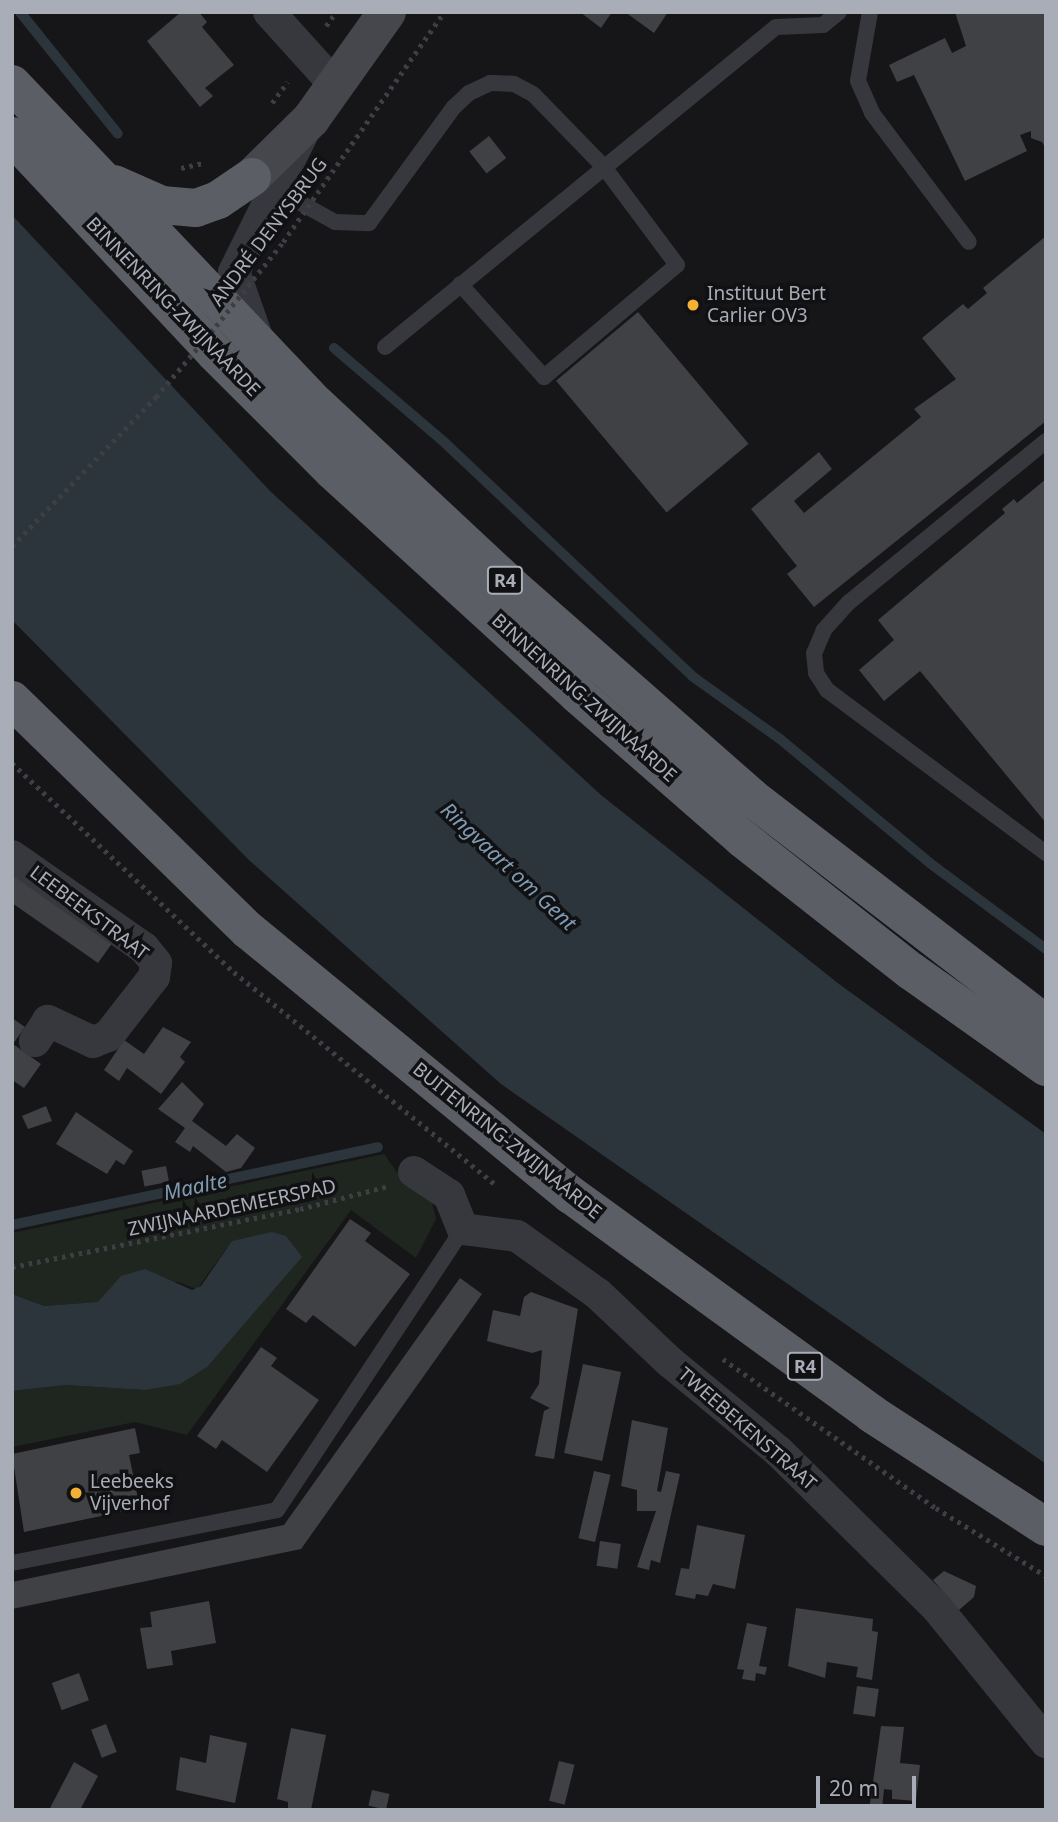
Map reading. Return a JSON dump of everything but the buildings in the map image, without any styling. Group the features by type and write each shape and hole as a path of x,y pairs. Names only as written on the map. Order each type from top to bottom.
{"highway":[{"name":"R4","path":"12,84 260,347 510,585 751,797 1046,1024"},
{"name":"BINNENRING-ZWIJNAARDE","path":"12,136 215,353 333,471 578,695 743,839 911,971 1046,1067"},
{"path":"93,170 131,195 162,205 196,208 264,183"},
{"name":"BUITENRING-ZWIJNAARDE","path":"12,700 248,930 571,1195 850,1398 1046,1527"}],"main road":[{"path":"264,183 387,12"}],"street":[{"path":"269,12 305,56 335,85"},
{"path":"260,347 234,272 264,183"},
{"name":"LEEBEEKSTRAAT","path":"12,856 144,948 156,963 154,977 108,1036 93,1042 48,1021 35,1041"},
{"path":"414,1172 449,1195 463,1229"},
{"name":"TWEEBEKENSTRAAT","path":"463,1229 517,1236 598,1294 670,1362 778,1451 937,1608 1046,1742"}],"lane":[{"path":"385,347 776,27 823,25 839,12"},
{"path":"870,12 858,80 872,113 969,242"},
{"path":"264,183 335,222 369,223 454,107 469,93 490,83 513,84 533,94 604,167 677,265 544,377 460,284"},
{"path":"1046,441 849,602 824,630 814,653 816,673 827,690 1046,853"},
{"path":"12,1563 277,1510 463,1229"}],"path":[{"path":"270,107 336,12"},
{"name":"ANDRÉ DENYSBRUG","path":"12,546 156,397 216,326 283,242 444,12"},
{"path":"175,170 212,159"},
{"path":"241,252 267,282"},
{"name":"ZWIJNAARDEMEERSPAD","path":"12,1267 370,1193 414,1172 438,1139"}],"shaded area":[{"path":"384,1154 397,1172 431,1198 436,1219 416,1258 351,1210 187,1435 135,1422 12,1447 12,1391 65,1385 145,1390 226,1340 260,1301 272,1233 232,1241 197,1289 178,1282 113,1285 99,1302 44,1306 12,1294 12,1233"}],"water":[{"name":"Ringvaart om Gent","path":"12,215 270,491 601,795 839,984 1046,1134 1046,1464 501,1084 250,861 12,620"},
{"path":"272,1232 286,1236 302,1257 207,1367 180,1384 145,1390 65,1385 12,1391 12,1294 44,1306 98,1302 121,1276 145,1269 192,1290 201,1286 232,1241"}],"waterway":[{"path":"20,12 118,134"},
{"path":"334,348 444,442 692,676 780,739 931,864 1046,949"},
{"name":"Maalte","path":"12,1225 378,1147"}],"place":[{"name":"Instituut Bert Carlier OV3","path":"693,305"},
{"name":"Leebeeks Vijverhof","path":"76,1493"}]}
